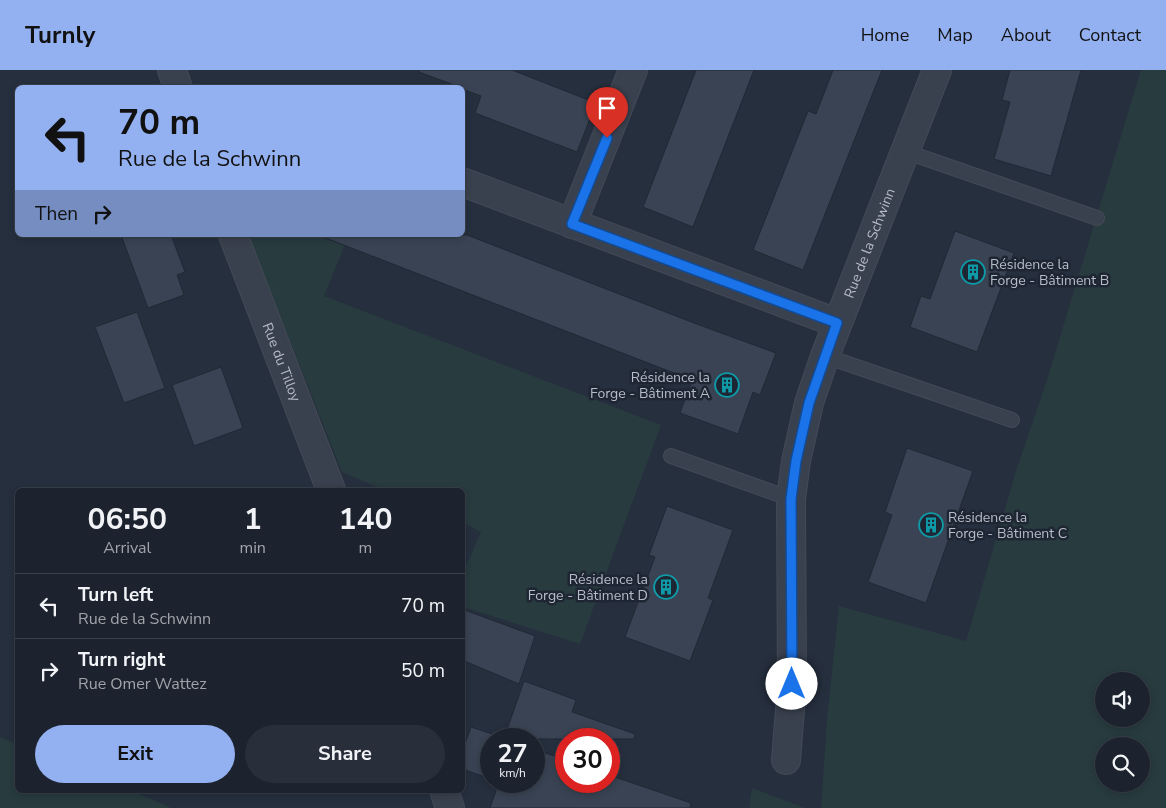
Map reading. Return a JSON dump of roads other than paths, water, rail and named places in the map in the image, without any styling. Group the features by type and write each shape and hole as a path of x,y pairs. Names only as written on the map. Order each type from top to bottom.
{"street":[{"path":"172,70 177,85"},
{"path":"572,224 634,70"},
{"name":"Rue de la Schwinn","path":"786,760 792,684 791,499 796,461 809,403 825,356 937,70"},
{"path":"465,183 837,323"},
{"name":"Rue du Tilloy","path":"234,237 331,488"},
{"path":"445,793 450,808"}],"lane":[{"path":"904,152 1097,218"},
{"path":"825,356 1012,420"},
{"path":"671,456 791,499"}],"place":[{"name":"Résidence la Forge - Bâtiment B","path":"973,272"},
{"name":"Résidence la Forge - Bâtiment A","path":"727,385"},
{"name":"Résidence la Forge - Bâtiment C","path":"931,525"},
{"name":"Résidence la Forge - Bâtiment D","path":"666,587"}]}
